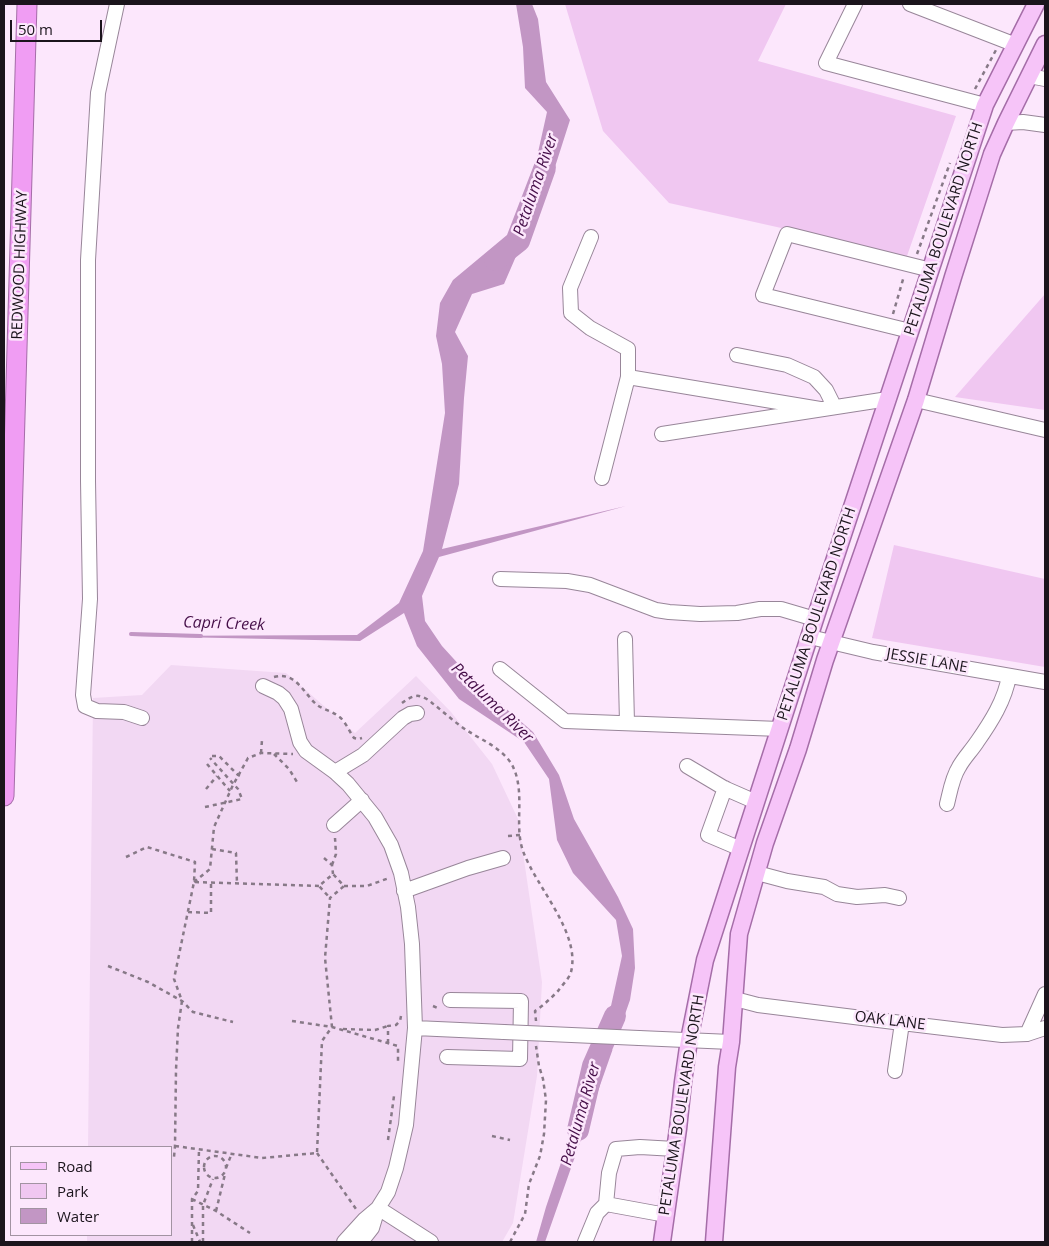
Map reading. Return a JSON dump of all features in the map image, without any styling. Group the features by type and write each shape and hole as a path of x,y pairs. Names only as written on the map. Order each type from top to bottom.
{"highway":[{"name":"REDWOOD HIGHWAY","path":"4,796 27,5"}],"main road":[{"name":"PETALUMA BOULEVARD NORTH","path":"662,1242 689,1040 705,960 815,619 985,105 1036,4"},
{"name":"PETALUMA BOULEVARD NORTH","path":"714,1242 739,934 765,843 798,749 831,642 916,400 992,154 1045,44"}],"street":[{"path":"117,4 98,93 88,260 90,599 83,694 85,706 96,711 124,712 142,718"},
{"path":"855,4 826,63 985,105"},
{"path":"910,4 1016,44"},
{"path":"1029,76 1045,79"},
{"path":"1006,123 1023,122 1045,125"},
{"path":"910,331 763,295 788,234 930,270"},
{"path":"591,238 570,288 572,313 590,328 628,349 628,378 602,478"},
{"path":"737,355 787,365 814,377 826,390 834,406"},
{"path":"628,378 820,409"},
{"path":"662,434 888,399"},
{"path":"916,400 1045,430"},
{"path":"500,579 567,581 590,584 656,610 669,612 700,614 781,609 815,619"},
{"name":"JESSIE LANE","path":"810,637 873,652 1045,682"},
{"path":"625,639 627,723"},
{"path":"500,669 565,721 780,729"},
{"path":"947,804 957,769 978,741 994,714 1007,688 1009,676"},
{"path":"268,683 284,698 291,708 300,742 306,751 335,772 362,800 375,817 392,845 401,873 408,907 412,944 415,1028 406,1125 388,1192 378,1208 344,1242"},
{"path":"335,772 363,755 403,718 417,712"},
{"path":"687,766 725,788 756,802"},
{"path":"725,788 708,835 741,850"},
{"path":"334,825 362,800"},
{"path":"404,891 468,868 503,858"},
{"path":"757,873 787,881 824,887 838,894 857,897 885,895 899,898"},
{"path":"1027,1034 1045,994"},
{"name":"OAK LANE","path":"735,999 758,1005 1002,1035 1027,1034 1045,1028"},
{"path":"447,1057 520,1059 521,1001 450,1000"},
{"path":"895,1071 902,1023"},
{"path":"415,1028 731,1042"},
{"path":"585,1242 597,1213 606,1204 609,1173 616,1149 640,1147 675,1149"},
{"path":"606,1204 666,1215"},
{"path":"361,1242 374,1224 378,1208"},
{"path":"378,1208 431,1242"}],"path":[{"path":"268,683 277,676 292,678 315,704 340,716 354,738 359,739 366,736"},
{"path":"400,704 408,698 418,696 427,699 467,731 498,749 514,768 518,786 522,849 529,865 559,916 572,952 570,973 564,984 543,1006 535,1010 536,1028"},
{"path":"261,753 262,740"},
{"path":"194,882 210,869 214,828 230,791 248,758 261,753 296,754 291,747"},
{"path":"274,754 289,769 297,782"},
{"path":"206,807 242,799 234,783 211,757 219,756 242,777"},
{"path":"207,764 230,791"},
{"path":"206,789 217,776"},
{"path":"334,825 336,854 332,865 333,874 344,886"},
{"path":"508,836 520,835"},
{"path":"126,857 147,847 196,862 194,882 174,979 182,1001 178,1028 175,1146 174,1157 172,1157"},
{"path":"212,849 236,853 237,884"},
{"path":"324,858 332,865"},
{"path":"194,882 319,886 333,874"},
{"path":"356,1208 317,1153 322,1040 332,1027 325,958 330,898 344,886 367,886 392,876"},
{"path":"188,912 211,913 211,883"},
{"path":"319,886 330,898"},
{"path":"108,966 148,982 182,1001 193,1012 233,1022"},
{"path":"337,1029 375,1030 396,1025 400,1021 401,1014"},
{"path":"292,1021 332,1027 398,1046 398,1062"},
{"path":"388,1026 388,1043"},
{"path":"510,1242 525,1214 529,1184 540,1156 544,1134 546,1100 536,1044"},
{"path":"387,1145 395,1094"},
{"path":"492,1136 510,1140"},
{"path":"175,1146 262,1158 317,1153"},
{"path":"192,1242 192,1200 198,1191 200,1149"},
{"path":"214,1156 216,1151"},
{"path":"216,1212 225,1171 226,1164 221,1158 214,1156 208,1158 204,1164 203,1168 206,1175 213,1179 221,1177 225,1171 232,1153"},
{"path":"201,1242 203,1205 213,1179"},
{"path":"192,1200 250,1233"},
{"path":"192,1221 201,1242"}],"shaded area":[{"path":"171,665 286,673 355,733 416,676 451,712 492,764 518,819 542,982 537,1076 513,1223 502,1242 87,1242 87,1236 172,1236 172,1146 88,1146 93,698 142,695"}],"green space":[{"path":"565,4 786,4 758,61 956,116 907,256 669,203 603,131"},
{"path":"1045,294 1045,410 955,397"},
{"path":"894,545 1045,579 1045,667 872,638"}],"water":[{"path":"516,4 532,4 538,19 546,82 570,120 554,170 524,211 517,254 504,284 472,294 455,332 468,356 459,484 442,549 626,506 439,557 422,596 425,621 442,646 473,680 533,732 559,775 574,819 618,897 633,929 635,968 630,1000 545,1242 536,1242 570,1136 596,1074 622,956 616,920 573,873 557,840 549,779 524,742 459,699 417,646 404,613 360,641 132,636 357,635 399,603 423,551 445,413 442,364 436,336 440,303 453,280 507,235 537,157 547,112 525,88 523,47"}],"pier":[{"path":"606,1018 626,1019 615,1050 599,1049"}],"waterway":[{"name":"Petaluma River","path":"495,260 519,241 545,168"},
{"name":"Capri Creek","path":"131,634 201,636"},
{"name":"Petaluma River","path":"578,1130 593,1066 615,1016"}]}
